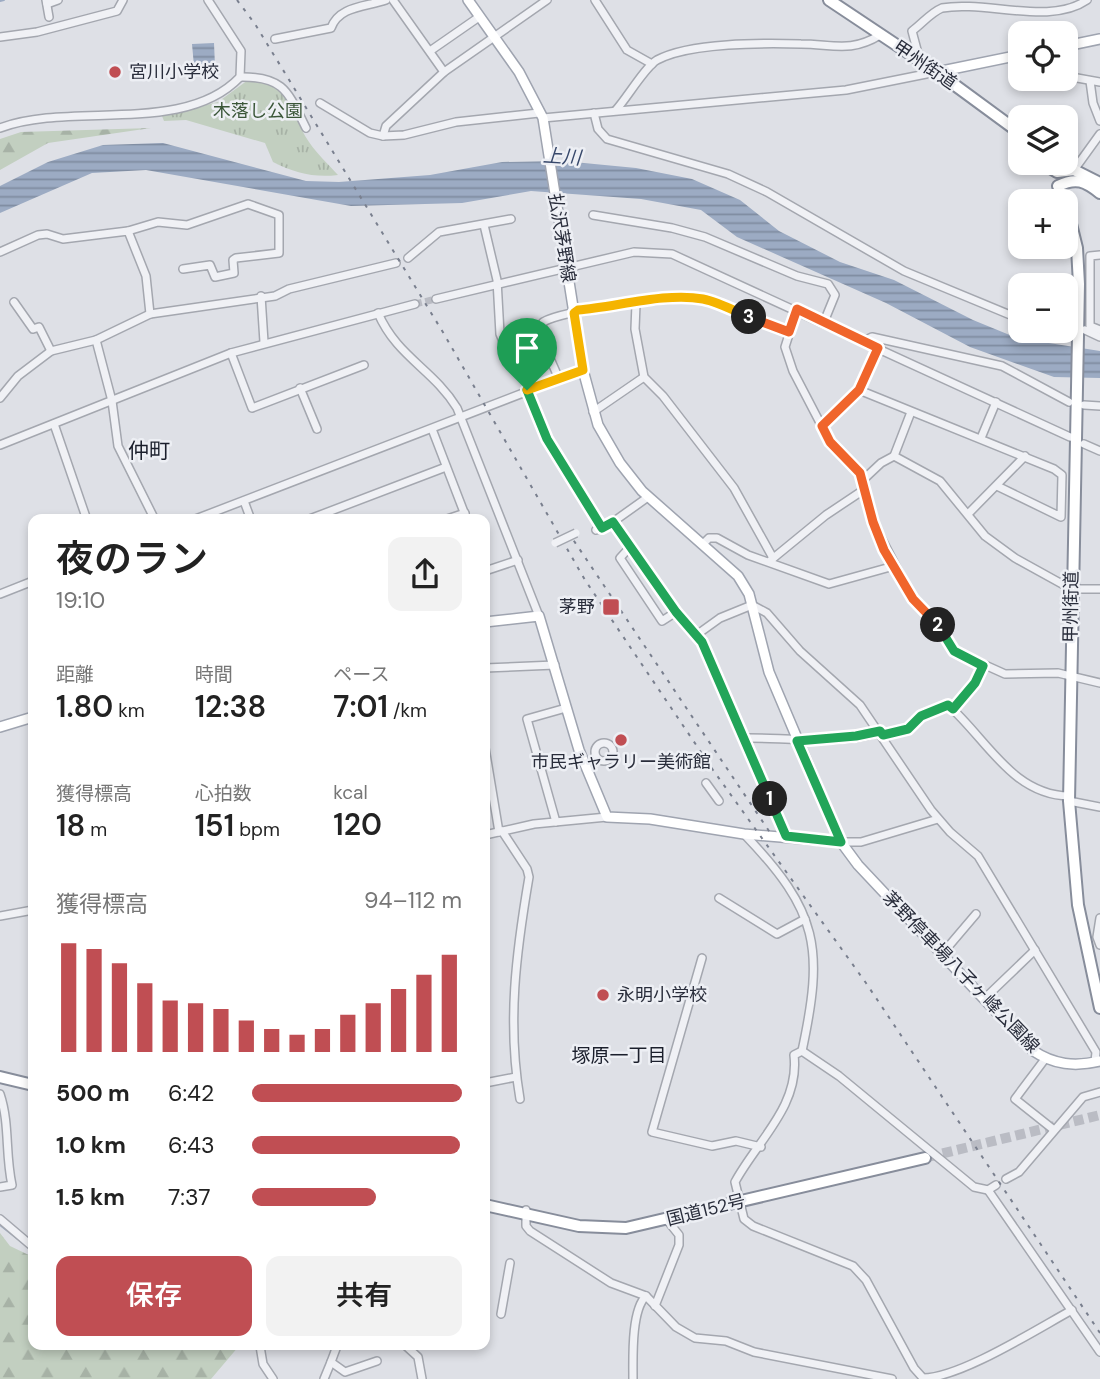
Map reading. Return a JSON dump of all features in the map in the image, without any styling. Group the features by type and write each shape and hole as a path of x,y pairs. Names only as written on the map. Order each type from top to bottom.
{"highway":[{"name":"甲州街道","path":"828,0 937,72 1008,124"},
{"path":"1078,172 1100,183"},
{"name":"甲州街道","path":"1052,175 1059,189"},
{"path":"1058,186 1071,179 1080,180 1100,193"},
{"name":"甲州街道","path":"1075,343 1069,798 1078,905 1100,1008"},
{"path":"0,1077 28,1085"},
{"name":"国道152号","path":"490,1206 592,1227 626,1228 925,1158"}],"main road":[{"name":"払沢茅野線","path":"468,0 519,72 541,115 583,370 593,412 620,463 648,496"},
{"path":"1078,44 1100,39"},
{"path":"937,72 1008,59"},
{"path":"648,496 703,544"},
{"name":"茅野停車場八子ヶ峰公園線","path":"703,544 738,576 747,588 769,672 841,842 858,864 1032,1050 1045,1059 1068,1064 1098,1062"},
{"path":"490,621 539,616 584,764 607,817 650,819 744,834 841,842"},
{"path":"0,727 28,719"}],"street":[{"path":"49,17 46,2 58,0"},
{"path":"0,37 37,32 117,11 123,6 123,0"},
{"path":"208,0 241,51 240,77"},
{"path":"393,0 444,72"},
{"path":"383,136 386,126 444,72 547,0"},
{"path":"596,0 627,50 652,64"},
{"path":"920,62 912,31 944,7 998,4 1062,10 1087,0"},
{"path":"275,39 331,28 335,16 342,11 380,1"},
{"path":"430,51 480,17"},
{"path":"616,111 652,64 663,58 705,46 804,43 843,48 880,35"},
{"path":"320,103 370,133 383,136 404,135 456,122 594,113 846,90 937,72"},
{"path":"0,128 36,119 155,113 213,96 240,77 265,77 281,85 289,94 306,128"},
{"path":"1078,78 1100,82"},
{"path":"1090,81 1093,103 1100,121"},
{"path":"594,113 600,133 607,139 728,174 767,192 904,271 1008,315"},
{"path":"1078,164 1100,134"},
{"path":"0,252 38,235 47,234 62,239 128,231 158,222 187,225 248,204 279,215 279,253 236,258 233,260 234,272 215,276 210,265 183,269"},
{"path":"593,215 671,228 705,237 797,276 828,284 835,295 827,317"},
{"path":"408,258 439,232 511,219"},
{"path":"484,225 497,285 499,334 510,358 539,386"},
{"path":"128,231 146,276 150,314"},
{"path":"436,299 634,252 672,254 797,309 1070,437"},
{"path":"1100,255 1090,256 1090,326 1100,330"},
{"path":"0,398 30,365 51,351 96,340 150,314 282,294 289,289 396,263"},
{"path":"261,296 264,342"},
{"path":"559,379 541,338 543,322 574,313 636,304 646,300 703,299 789,332"},
{"path":"14,302 33,329 39,327 51,351"},
{"path":"0,445 231,353 264,342 415,304"},
{"path":"636,304 635,329 644,377 663,396 734,488 771,560"},
{"path":"797,309 789,332 786,354 830,442 863,479 873,522 894,566 913,599 939,626 954,651 983,666 1014,676 1069,674 1100,683"},
{"path":"378,313 388,336 443,388 461,418 539,616"},
{"path":"1078,330 1100,337"},
{"path":"864,341 872,337 995,364 1069,402"},
{"path":"96,340 112,401 118,446 152,514"},
{"path":"822,426 859,390 878,348"},
{"path":"231,353 252,408 364,365"},
{"path":"209,514 583,370"},
{"path":"593,412 644,377"},
{"path":"300,388 317,429"},
{"path":"527,390 553,449 599,529 648,496"},
{"path":"859,390 1025,456 1062,475 1061,517 997,486"},
{"path":"981,438 996,402"},
{"path":"1084,405 1100,406"},
{"path":"863,479 881,463 894,456 911,412"},
{"path":"54,424 85,514"},
{"path":"432,429 465,514"},
{"path":"1084,444 1100,451"},
{"path":"894,456 940,481 985,536 1015,558 1071,589 1100,589"},
{"path":"968,514 1025,456"},
{"path":"323,514 446,467"},
{"path":"771,560 826,515 865,489"},
{"path":"244,501 249,514"},
{"path":"613,522 676,612 702,642 786,836"},
{"path":"555,543 576,533"},
{"path":"703,544 709,538 717,538 833,584 894,566"},
{"path":"631,547 620,558 662,621 676,612"},
{"path":"490,568 518,560"},
{"path":"0,594 28,583"},
{"path":"695,636 720,618 752,605 767,613 800,650 860,705 881,733 900,767 938,818 978,856 1096,1052 1098,1062"},
{"path":"490,668 555,665"},
{"path":"953,709 975,683 983,666"},
{"path":"744,738 797,741 908,729 921,716 948,705 991,755 1026,783 1045,794 1100,807"},
{"path":"556,822 527,719 566,708"},
{"path":"706,783 719,801"},
{"path":"490,785 500,831 527,869 529,877 512,994 516,1077 520,1099"},
{"path":"490,834 556,822 607,817"},
{"path":"841,842 861,842 938,818"},
{"path":"744,834 789,887 811,933 814,993 802,1051"},
{"path":"719,898 777,934 805,919"},
{"path":"0,916 28,911"},
{"path":"942,954 976,914"},
{"path":"1100,918 1097,937 1100,945"},
{"path":"984,999 1035,950"},
{"path":"702,958 652,1132 712,1146 736,1141 761,1147"},
{"path":"802,1051 794,1055 794,1072 783,1109 761,1147 735,1182 744,1219 753,1226 844,1261 860,1273 914,1368 923,1378 936,1377 976,1360 1072,1310"},
{"path":"802,1051 839,1076 974,1187 988,1190 1100,1352"},
{"path":"1045,1059 1015,1099 1054,1130"},
{"path":"490,1082 516,1077"},
{"path":"1006,1179 1019,1172 1083,1097 1100,1092"},
{"path":"0,1094 7,1125 6,1160 12,1185 0,1187"},
{"path":"988,1190 996,1185"},
{"path":"526,1213 526,1226 530,1231 611,1283 646,1296 676,1327 695,1338 726,1341 754,1352 892,1379"},
{"path":"0,1219 28,1243"},
{"path":"655,1306 679,1245 679,1235 667,1220"},
{"path":"501,1314 510,1263"},
{"path":"634,1379 632,1351 639,1302 646,1296"},
{"path":"261,1350 263,1364 273,1379"},
{"path":"324,1379 336,1350"},
{"path":"410,1350 418,1357 422,1379"},
{"path":"331,1362 345,1372 377,1361"}],"green space":[{"name":"木落し公園","path":"248,80 263,82 282,92 309,142 338,175 321,176 297,172 273,162 265,143 186,120 164,121 162,116 218,102"},
{"path":"151,128 48,143 0,170 0,139 21,132"},
{"path":"0,1233 10,1246 28,1255 28,1350 236,1350 211,1379 0,1379"}],"water":[{"path":"214,43 215,66 194,66 192,44"},
{"path":"163,143 306,181 339,182 430,175 502,162 563,161 636,168 692,179 740,200 779,231 840,262 894,280 973,320 1008,334 1008,343 1049,343 1100,351 1100,378 1054,377 970,347 886,303 737,237 701,210 641,199 531,191 462,203 351,206 146,170 92,173 0,213 0,186 48,162 103,145"}],"waterway":[{"path":"0,1 4,0"},
{"path":"0,1225 28,1247"}],"tunnel":[{"path":"415,304 436,299"},
{"path":"928,1157 1100,1115"}],"railway":[{"path":"237,0 255,24 444,334 585,580 713,770 866,983 1100,1333"},
{"path":"568,532 771,834"}],"place":[{"name":"宮川小学校","path":"115,72"},
{"name":"茅野","path":"611,607"},
{"name":"市民ギャラリー美術館","path":"621,740"},
{"name":"永明小学校","path":"603,995"}],"district":[{"name":"仲町","path":"149,451"},
{"name":"塚原一丁目","path":"619,1055"}],"route":[{"path":"703,299 789,332 797,309 878,348 859,390 822,426 830,442 860,473 873,522 884,550 913,599 939,626 954,651 983,666 975,683 953,709 948,705 921,716 908,729 883,735 880,731 874,734 797,741 841,842 786,836 702,642 676,612 613,522 602,528 547,439 527,390 583,370 574,313 578,310 619,307 646,300 703,299"}],"water label":[{"name":"上川","path":"562,156"}]}
